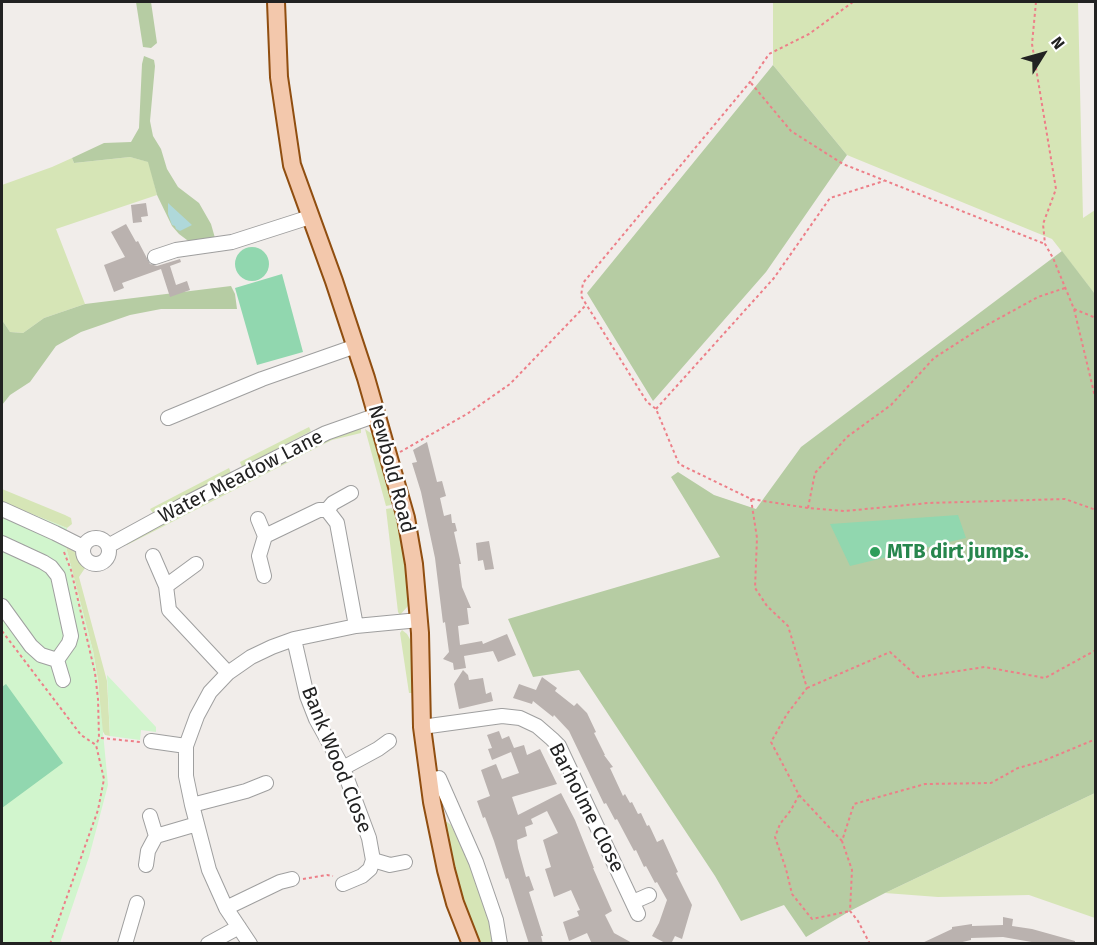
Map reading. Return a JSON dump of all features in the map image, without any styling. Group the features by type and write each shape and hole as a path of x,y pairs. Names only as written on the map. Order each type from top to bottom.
{"main road":[{"name":"Newbold Road","path":"276,2 279,77 292,165 356,346 408,530 414,564 419,620 425,759 446,870 455,903 471,944"}],"street":[{"path":"155,256 176,249 232,242 310,217"},
{"path":"168,418 262,379 356,346"},
{"name":"Water Meadow Lane","path":"108,546 183,505 326,433 377,415"},
{"path":"265,536 319,510 327,510 333,503 351,493"},
{"path":"327,510 337,523 356,626"},
{"name":"Water Meadow Lane","path":"2,512 55,532 83,547"},
{"path":"258,519 265,536 259,556 264,576"},
{"name":"Water Meadow Lane","path":"99,538 108,546 108,554 102,562 95,564 88,562 83,554 83,547 89,540 99,538"},
{"path":"2,543 43,562 51,567 58,576 71,636 57,660"},
{"path":"153,556 166,586 163,615 228,673"},
{"path":"166,586 196,564"},
{"path":"2,606 31,646 41,655 57,660"},
{"path":"250,944 226,908 209,870 192,805 186,776 186,746 197,716 210,692 228,673 251,657 272,647 294,639 356,626 419,620"},
{"name":"Bank Wood Close","path":"294,639 307,696 316,719 343,768 369,838 373,860 370,869 362,876 339,880"},
{"path":"57,660 63,680"},
{"name":"Barholme Close","path":"422,727 502,717 520,718 537,726 559,746 636,908 649,895"},
{"path":"152,741 186,746"},
{"path":"343,768 389,741"},
{"path":"439,778 476,862 496,920 500,944"},
{"path":"192,805 246,791 266,783"},
{"path":"435,816 452,810"},
{"path":"150,816 156,836"},
{"path":"146,865 148,850 156,836 197,824"},
{"path":"373,860 390,865 405,862"},
{"path":"226,908 265,897 280,882 292,879"},
{"path":"125,944 137,903"},
{"path":"208,944 239,927"}],"path":[{"path":"853,2 809,34 769,54 750,82 583,283 581,296 647,402 656,409 679,464 751,500 845,511 928,503 1065,499 1095,510"},
{"path":"1036,2 1032,44 1056,189 1043,224 1045,244 1074,309 1095,401"},
{"path":"750,82 791,131 843,164 1045,244"},
{"path":"656,409 774,278 830,198 885,181"},
{"path":"808,508 816,473 847,437 891,405 934,358 976,331 1038,297 1066,287"},
{"path":"389,457 467,414 510,384 586,305"},
{"path":"1074,309 1095,318"},
{"path":"751,500 757,538 754,588 767,606 788,626 807,688"},
{"path":"50,944 99,810 104,779 96,745 99,738 98,699 90,651 71,570 55,532"},
{"path":"2,631 81,735 96,745"},
{"path":"870,944 850,911 852,870 842,841 799,795 771,742 787,714 807,688 890,652 918,677 985,667 1045,678 1095,650"},
{"path":"99,738 152,741"},
{"path":"842,841 854,804 925,784 991,783 1018,768 1043,761 1095,739"},
{"path":"799,795 780,824 775,837 792,894 812,919 850,911"},
{"path":"292,879 327,875 339,880"}],"green space":[{"path":"136,2 151,2 157,43 151,48 143,47"},
{"path":"773,2 1078,2 1083,218 1095,210 1095,294 1052,239 847,155 773,65"},
{"path":"144,56 154,60 155,66 150,121 153,136 161,149 167,169 178,187 199,203 211,224 215,238 195,246 172,226 157,195 148,162 130,157 74,163 72,158 104,143 131,142 139,128"},
{"path":"773,65 847,155 766,272 653,401 587,293"},
{"path":"130,157 149,162 157,195 56,229 85,304 44,318 23,333 10,332 2,320 2,185 72,158 74,163"},
{"path":"252,247 264,252 269,264 264,276 252,281 240,276 235,264 240,252"},
{"path":"1062,251 1095,294 1095,793 885,893 806,937 784,905 741,921 715,876 579,670 533,677 508,619 720,557 671,477 678,472 714,495 756,509 801,447"},
{"path":"282,274 303,352 257,365 235,288"},
{"path":"231,286 235,294 237,309 161,309 130,315 81,332 56,346 30,382 10,395 2,405 2,320 10,332 23,333 44,318 85,304"},
{"path":"309,427 311,431 242,467 240,462"},
{"path":"361,428 361,433 332,440 127,545 124,541 316,443"},
{"path":"365,429 375,437 394,503 391,505 386,506"},
{"path":"229,468 231,473 153,513 150,509"},
{"path":"2,489 71,518 72,524 67,528 2,502"},
{"path":"2,502 67,528 66,547 93,651 98,680 108,785 89,857 60,943 2,943"},
{"path":"392,508 399,525 410,598 408,606 400,615 386,509"},
{"name":"MTB dirt jumps.","path":"958,515 966,538 850,566 830,524"},
{"path":"66,547 77,553 85,568 79,577 107,681 110,736 105,735 102,730 93,651"},
{"path":"402,630 411,641 413,693 409,693 400,633"},
{"path":"107,675 156,727 156,732 141,730 140,740 110,736"},
{"path":"6,684 63,763 2,808 2,687"},
{"path":"1095,793 1095,918 1029,895 938,897 885,893"},
{"path":"442,823 451,825 469,861 483,897 495,943 478,943 465,912"}],"water":[{"path":"168,203 192,225 180,231 176,229 168,214"}],"building":[{"path":"146,203 148,216 141,217 142,222 133,223 131,205"},
{"path":"126,224 150,264 157,266 180,259 181,262 170,266 176,285 187,281 190,290 170,297 161,269 122,283 124,288 114,292 104,265 125,257 111,232"},
{"path":"427,442 437,482 442,481 446,496 440,498 444,516 451,514 452,523 455,523 457,531 454,532 461,564 459,564 462,587 471,608 467,608 469,624 458,626 460,645 482,641 483,644 507,634 516,655 498,662 493,651 464,656 466,668 454,670 453,663 443,659 449,652 435,558 421,492 412,463 417,462 413,450"},
{"path":"489,541 494,569 485,570 483,560 478,561 476,543"},
{"path":"463,670 469,680 483,678 486,694 491,692 493,701 459,709 454,684"},
{"path":"542,677 557,688 555,691 574,706 577,703 587,713 604,755 613,767 610,768 623,796 625,794 638,814 641,813 657,842 663,839 692,905 682,939 675,936 671,944 667,944 652,936 667,900 646,866 644,867 636,850 634,851 617,819 615,820 606,803 604,804 569,731 554,715 553,717 533,701 532,704 513,698 519,684 536,690"},
{"path":"499,731 502,739 509,736 514,748 524,745 527,755 540,749 557,784 512,797 518,815 561,793 575,820 612,911 605,915 614,933 634,944 592,944 587,933 569,941 563,922 579,916 577,911 580,910 571,890 554,897 545,869 551,867 543,840 558,833 547,811 531,819 533,824 525,827 527,836 517,840 526,877 529,876 534,890 529,892 543,936 541,936 543,944 529,944 508,878 506,879 494,841 477,801 490,796 481,770 496,764 502,779 519,773 511,752 492,760 488,749 492,748 487,735"},
{"path":"1003,917 1013,919 1012,926 1075,941 1075,944 1043,944 1003,937 971,938 971,940 954,944 920,944 952,927 972,924 972,926 1003,925"}],"place":[{"name":"MTB dirt jumps.","path":"875,552"}]}
